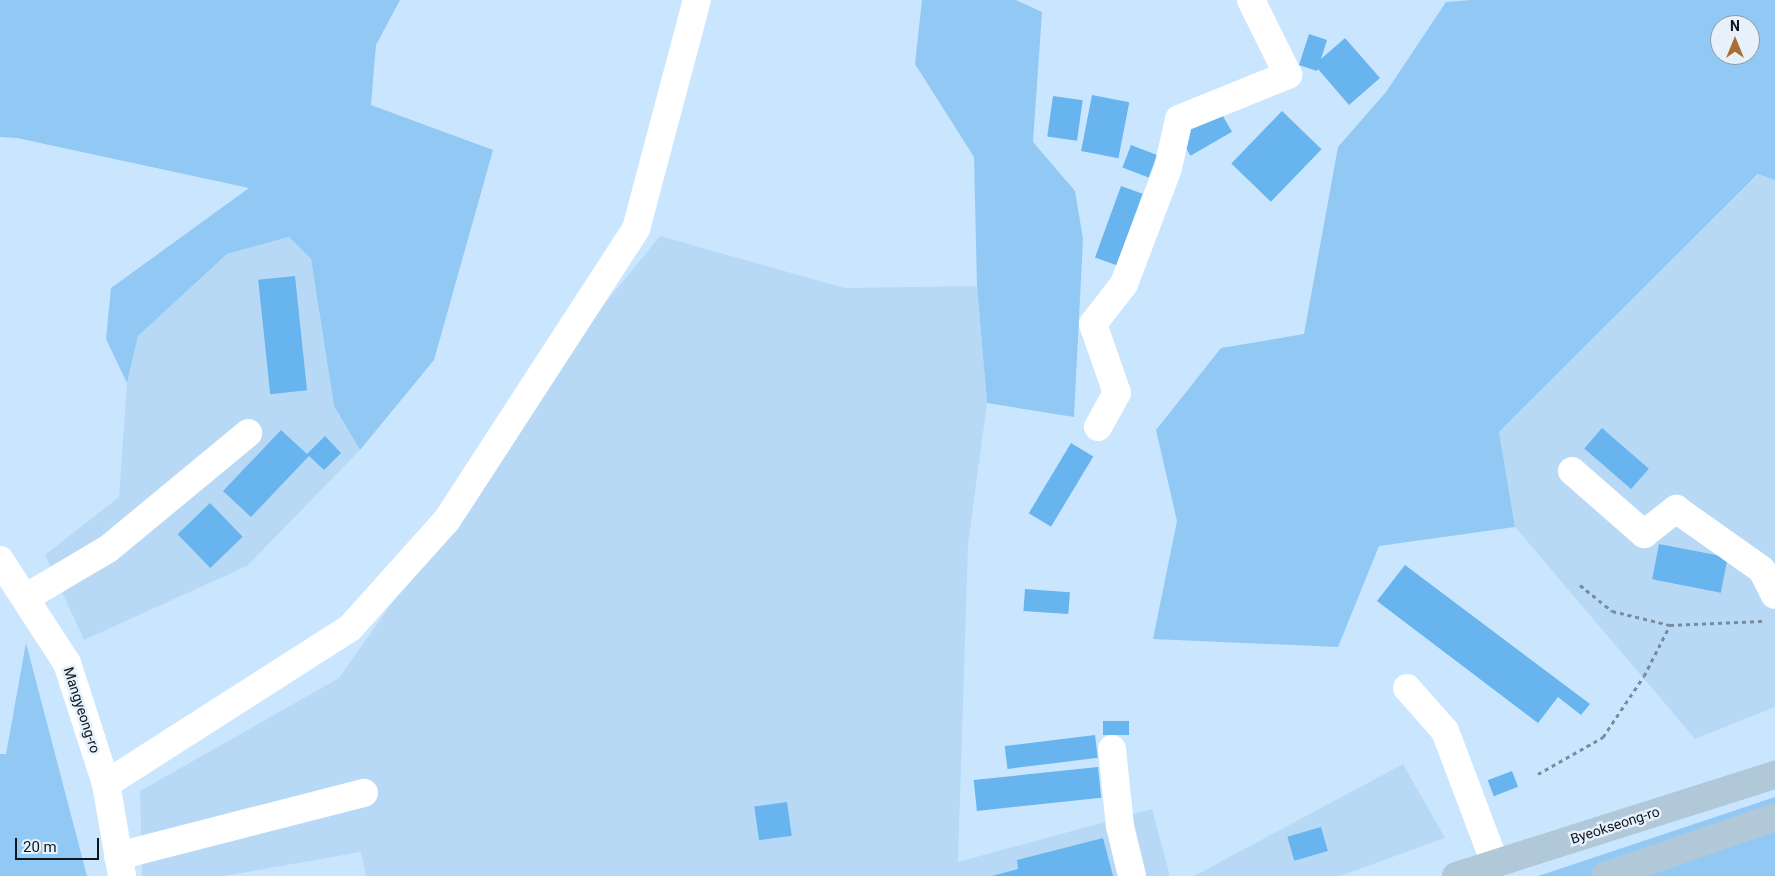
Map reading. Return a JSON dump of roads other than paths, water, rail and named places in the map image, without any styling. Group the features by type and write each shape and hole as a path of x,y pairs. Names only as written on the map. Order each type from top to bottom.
{"main road":[{"name":"Byeokseong-ro","path":"1456,876 1775,774"},
{"path":"1605,876 1775,817"}],"street":[{"path":"106,784 350,628 447,520 636,228 697,0"},
{"path":"1098,428 1117,393 1093,324 1124,284 1168,168 1179,119 1288,75 1251,0"},
{"path":"25,598 108,549 248,433"},
{"path":"1572,471 1644,534 1676,509 1762,570 1775,595"},
{"name":"Mangyeong-ro","path":"0,560 68,663 106,784 120,866"},
{"path":"1407,688 1445,730 1496,864"},
{"path":"1112,749 1120,826 1132,876"},
{"path":"120,866 364,793"}]}
